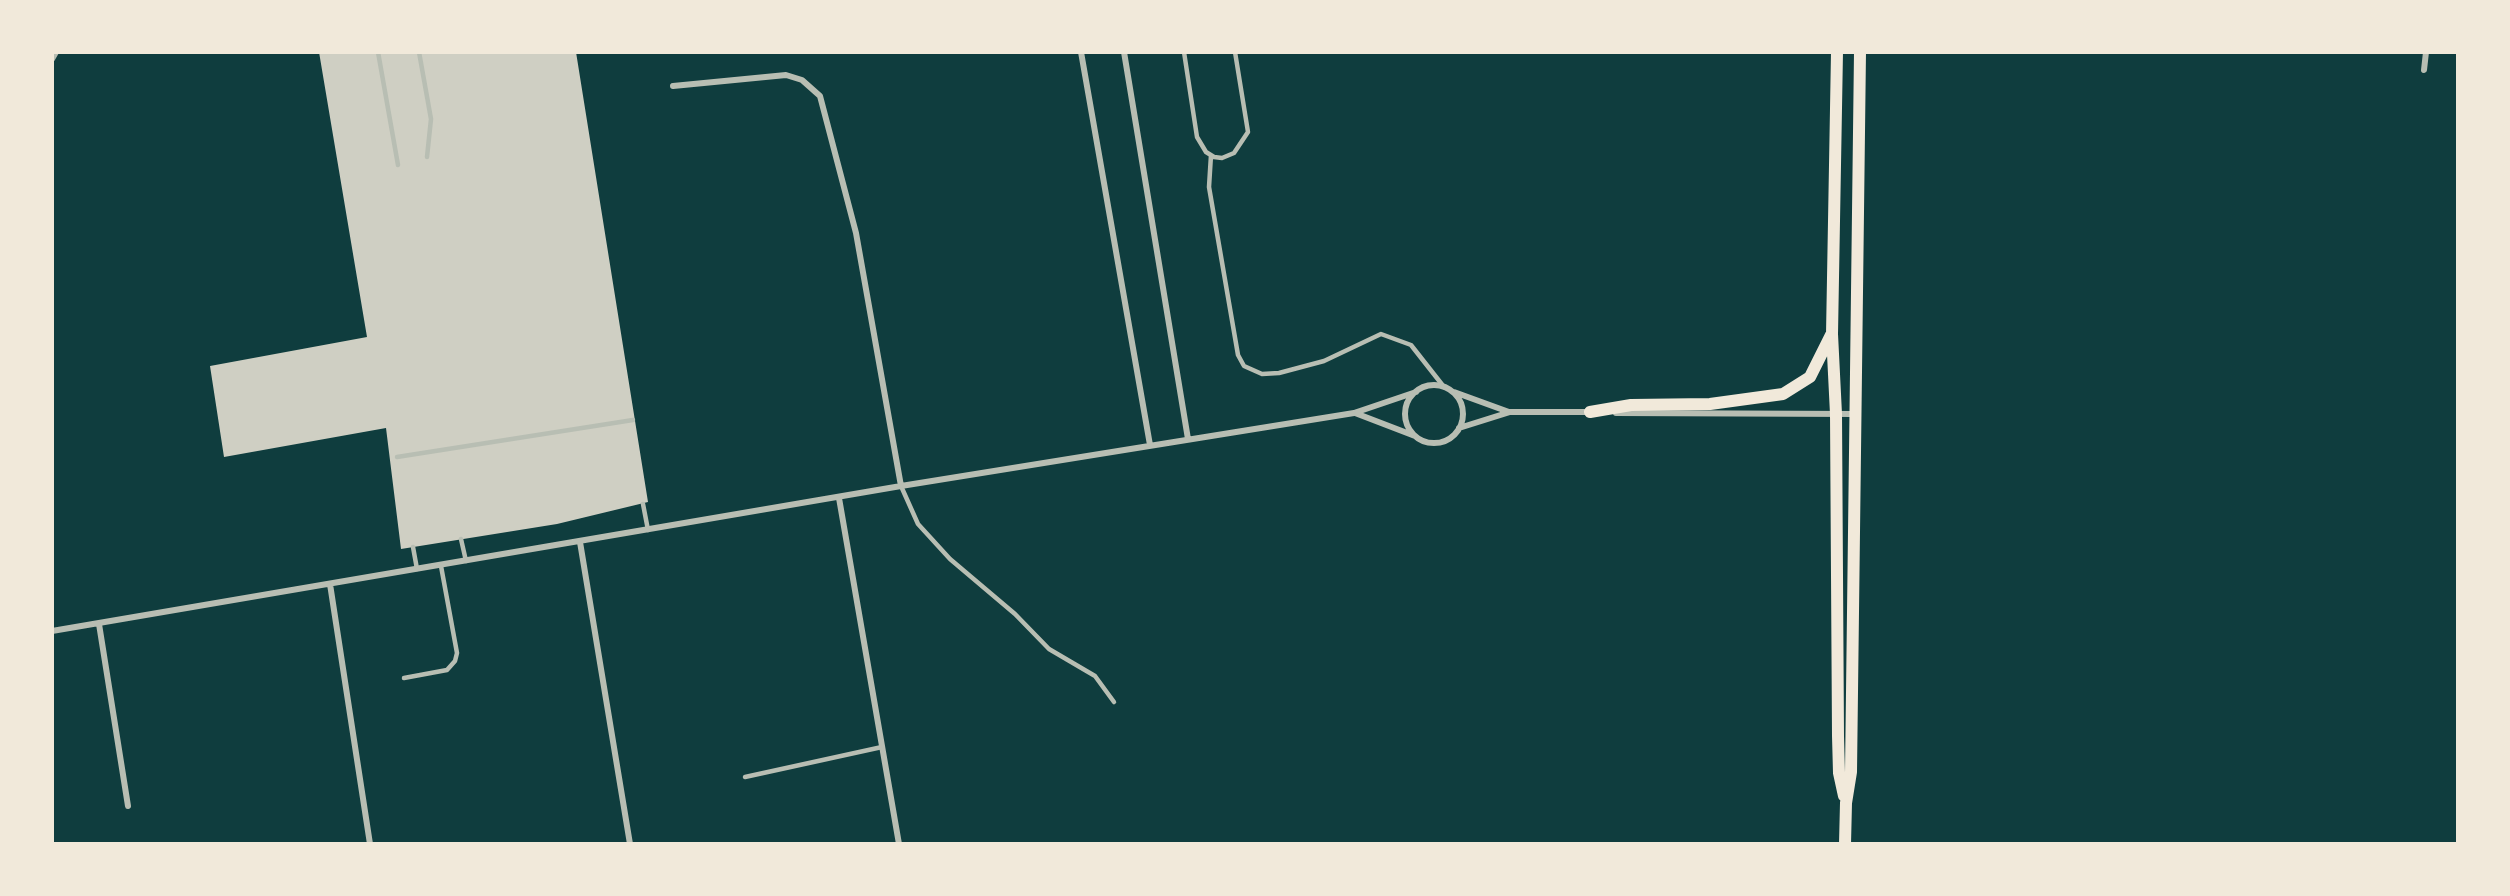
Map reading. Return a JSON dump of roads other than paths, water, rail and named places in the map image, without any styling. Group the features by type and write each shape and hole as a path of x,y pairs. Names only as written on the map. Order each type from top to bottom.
{"main road":[{"path":"1837,52 1832,334 1836,414 1838,745 1839,773 1846,803"},
{"path":"1845,843 1846,803 1851,772 1860,52"},
{"path":"1590,412 1630,405 1710,404 1783,393 1810,377 1832,334"}],"street":[{"path":"52,59 56,52"},
{"path":"1081,52 1150,445"},
{"path":"1124,52 1188,439"},
{"path":"2424,70 2426,52"},
{"path":"673,86 786,75 802,80 820,96 856,233 901,486"},
{"path":"52,632 901,486 1354,413 1425,387 1444,387 1510,412"},
{"path":"1416,392 1409,399 1406,419 1416,436"},
{"path":"1354,413 1434,443 1453,436 1459,428 1463,409 1453,392"},
{"path":"1459,428 1510,412 1855,414"},
{"path":"839,498 899,843"},
{"path":"580,542 630,843"},
{"path":"330,584 370,843"},
{"path":"99,624 128,806"}],"lane":[{"path":"378,52 398,165"},
{"path":"419,52 431,119 427,157"},
{"path":"1184,52 1197,137 1201,147 1210,155 1222,158 1234,153 1248,132 1235,52"},
{"path":"1210,155 1209,187 1238,355 1245,366 1262,374 1279,373 1324,361 1381,334 1411,345 1444,387"},
{"path":"397,456 633,420"},
{"path":"901,486 918,524 950,559 1015,614 1049,649 1095,676 1114,702"},
{"path":"643,504 648,531"},
{"path":"461,539 466,561"},
{"path":"413,547 417,569"},
{"path":"404,678 447,670 455,662 457,653 441,566"},
{"path":"745,777 882,747"}]}
